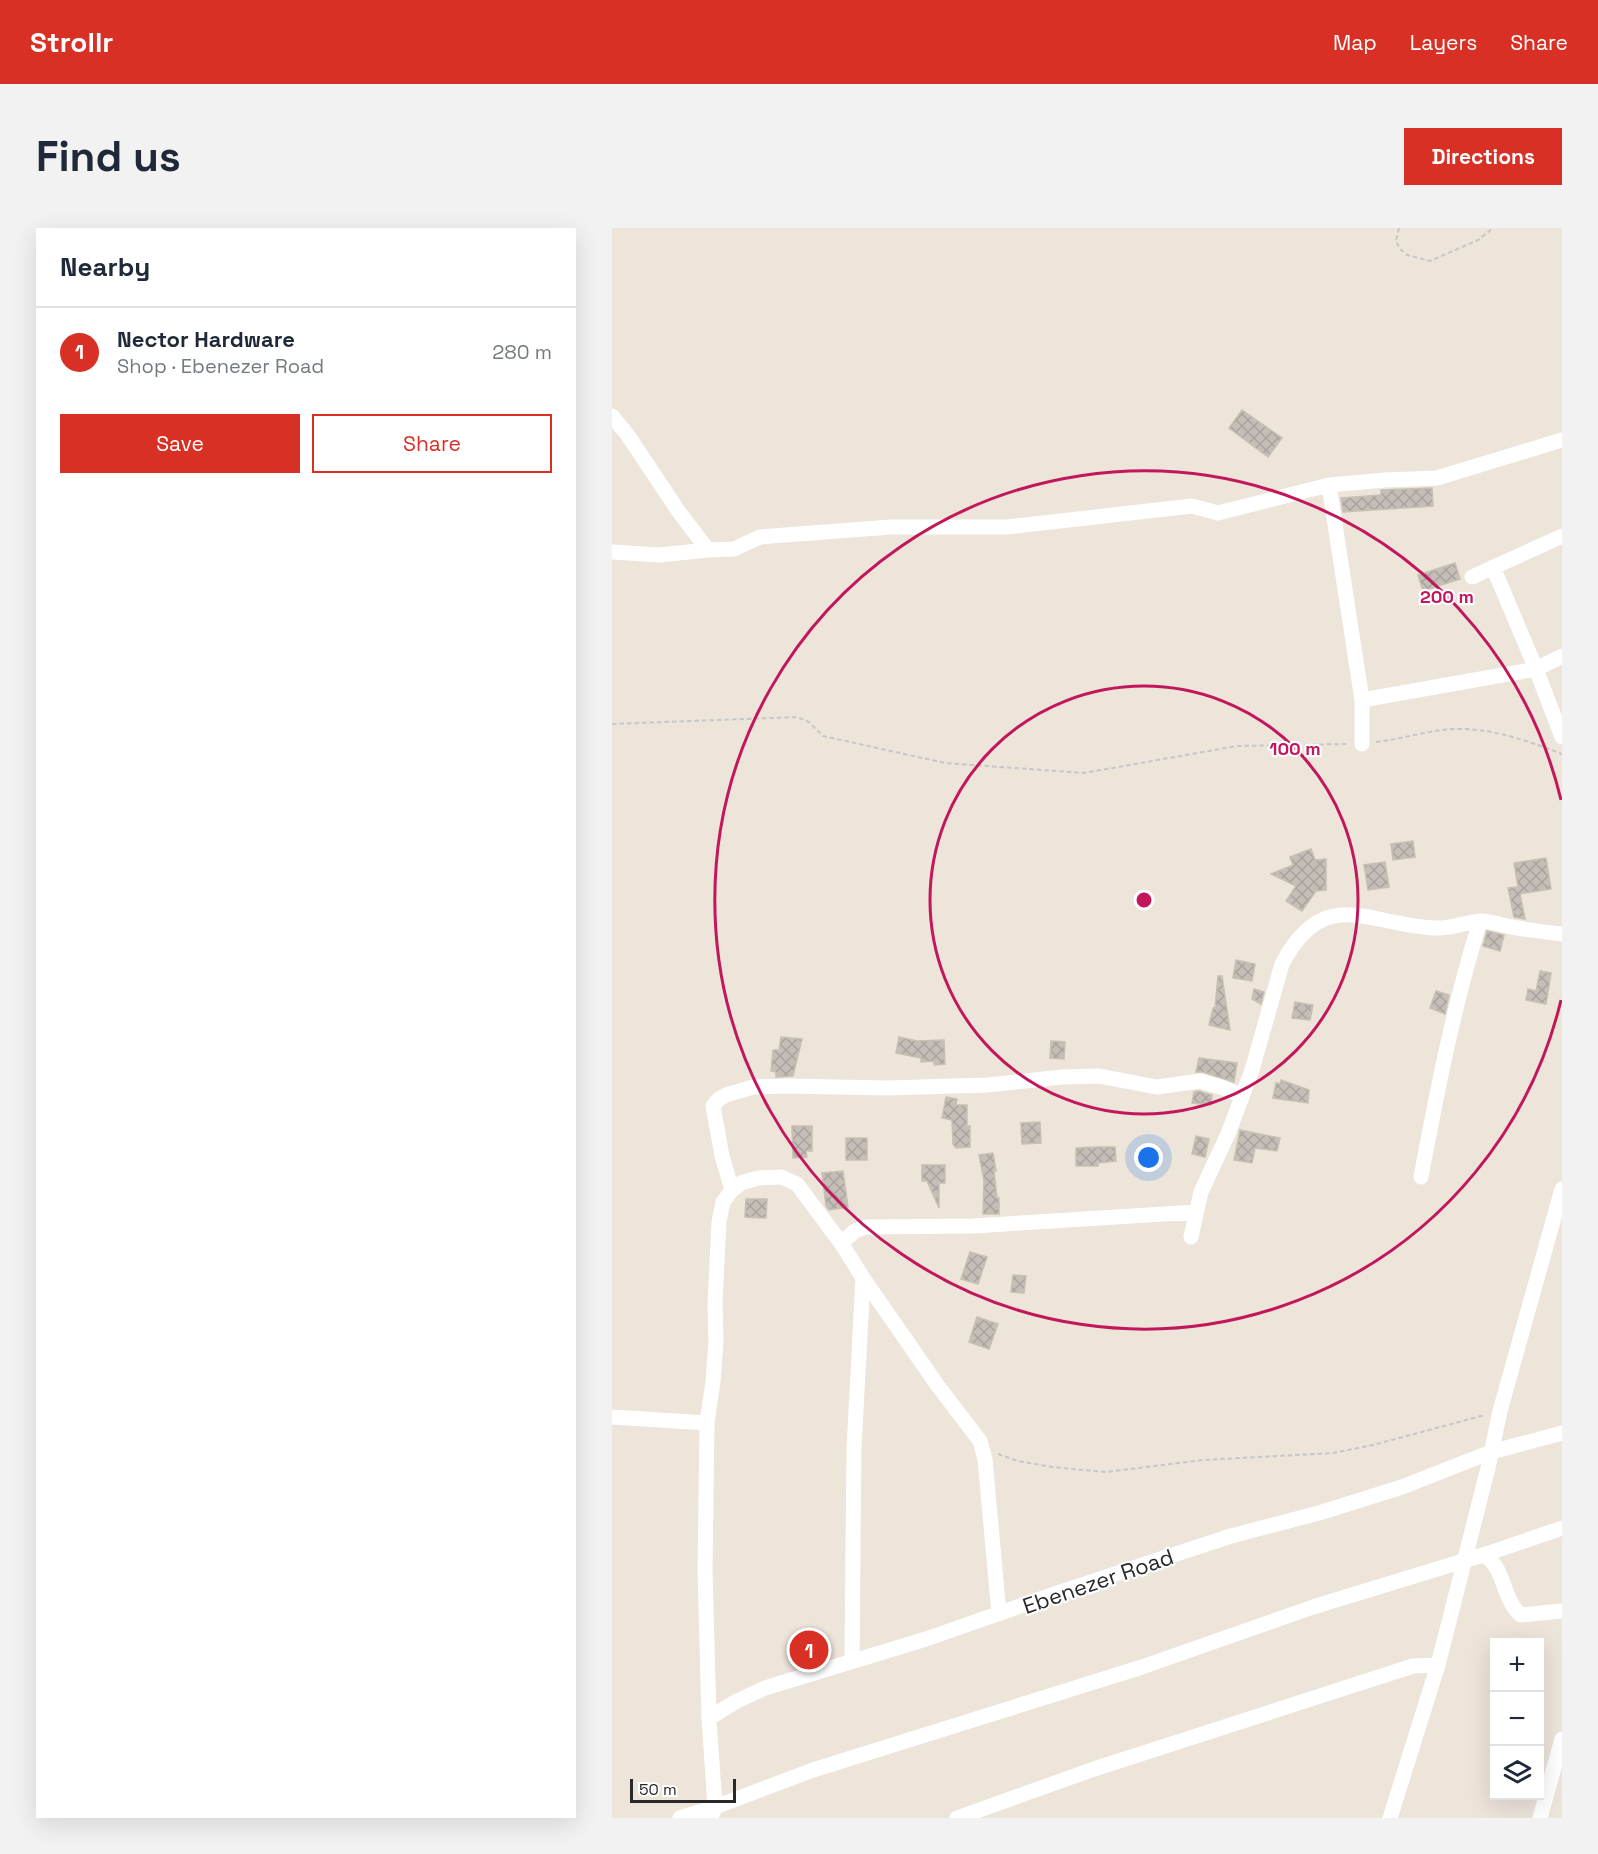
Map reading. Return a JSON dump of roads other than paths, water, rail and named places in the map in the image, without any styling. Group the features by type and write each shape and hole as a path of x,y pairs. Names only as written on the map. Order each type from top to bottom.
{"street":[{"path":"612,416 708,550"},
{"path":"612,552 659,555 734,549 760,537 891,527 1007,527 1192,506 1218,513 1329,485 1437,478 1562,440"},
{"path":"1329,485 1362,700 1362,744"},
{"path":"1472,577 1562,537"},
{"path":"1493,567 1562,737"},
{"path":"1362,700 1536,669 1562,656"},
{"path":"1191,1237 1201,1192 1220,1152 1252,1070 1282,964 1294,943 1316,922 1341,915 1354,915 1445,929 1480,921 1562,934"},
{"path":"1421,1177 1453,1017 1480,921"},
{"path":"732,1190 722,1156 714,1106 726,1095 753,1087 888,1088 988,1085 1062,1077 1099,1076 1157,1087 1200,1081 1242,1096"},
{"path":"713,1813 705,1571 707,1423 715,1350 720,1222 723,1202 741,1183 758,1178 781,1177 794,1181 841,1243 938,1386 973,1431 983,1449 999,1614"},
{"path":"1390,1818 1438,1665 1500,1411 1562,1189"},
{"path":"841,1243 866,1227 973,1226 1196,1212"},
{"path":"852,1662 854,1448 863,1278"},
{"path":"612,1417 707,1423"},
{"name":"Ebenezer Road","path":"709,1718 765,1688 852,1662 1231,1536 1319,1513 1402,1487 1491,1452 1562,1433"},
{"path":"680,1818 713,1813 813,1770 1142,1667 1313,1607 1483,1555 1562,1528"},
{"path":"1483,1555 1494,1564 1511,1605 1521,1614 1562,1611"},
{"path":"957,1818 1094,1769 1413,1666 1438,1665"},
{"path":"1540,1818 1559,1761 1562,1739"}],"place":[{"name":"Nector Hardware","path":"809,1650"}]}
